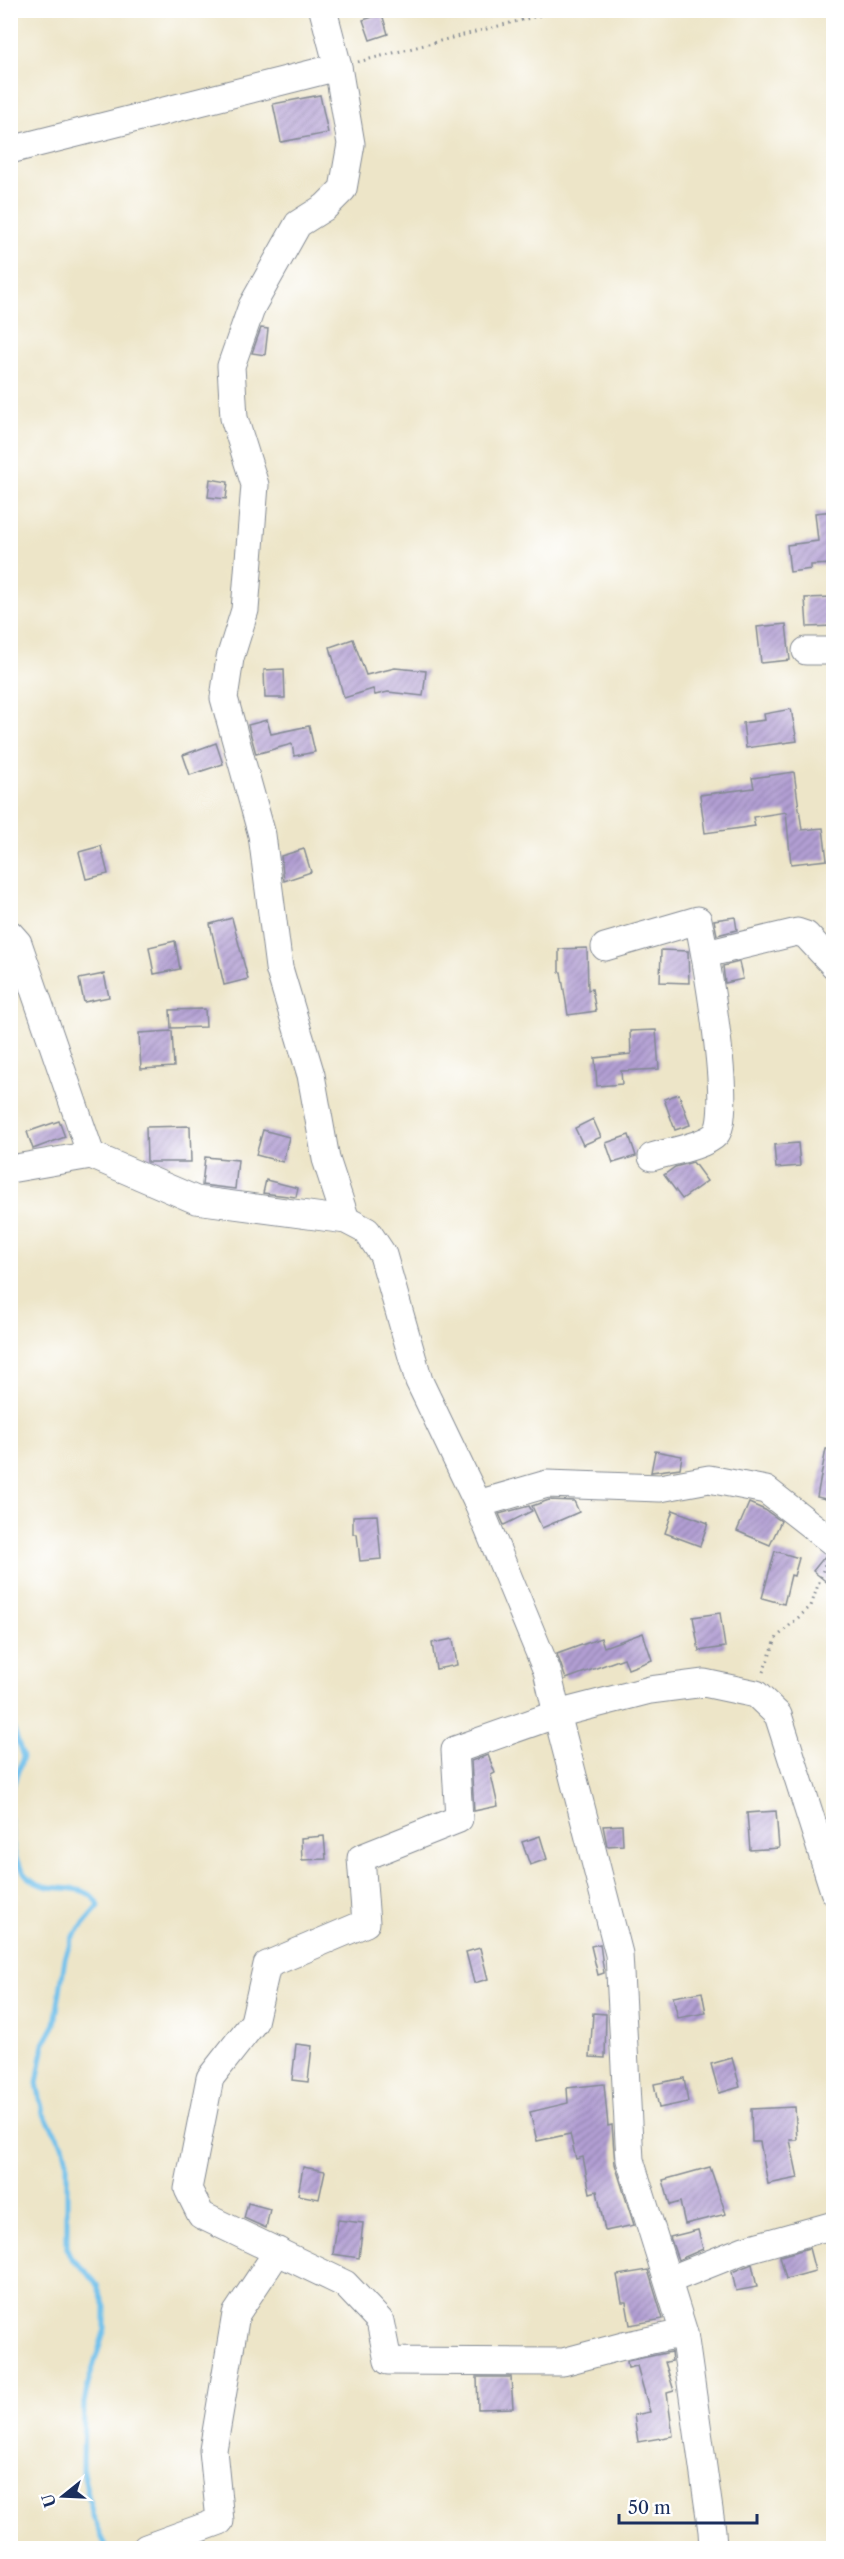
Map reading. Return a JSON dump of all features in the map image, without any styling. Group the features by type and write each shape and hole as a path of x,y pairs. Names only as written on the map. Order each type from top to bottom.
{"street":[{"path":"323,10 339,67 351,144 343,189 325,207 298,224 252,306 231,366 234,418 255,485 245,610 230,658 224,698 262,835 279,968 311,1075 326,1159 346,1220"},
{"path":"10,150 339,67"},
{"path":"806,651 834,651"},
{"path":"605,947 698,920 706,954 720,1070 722,1114 719,1130 714,1136 698,1144 652,1157"},
{"path":"706,954 797,932 806,935 834,965"},
{"path":"10,934 18,943 91,1155"},
{"path":"10,1169 91,1155 196,1200 346,1220 367,1231 383,1255 419,1381 478,1504 547,1671 619,1954 630,2160 684,2333 713,2548"},
{"path":"478,1504 547,1484 660,1488 709,1479 766,1490 833,1542"},
{"path":"684,2333 563,2362 388,2361 380,2322 345,2283 201,2215 188,2189 210,2078 254,2022 267,1965 366,1923 361,1858 459,1819 455,1750 557,1714 650,1690 704,1683 756,1694 778,1715 834,1891"},
{"path":"669,2280 744,2250 834,2225"},
{"path":"146,2548 220,2521 213,2450 236,2314 278,2251"}],"path":[{"path":"339,67 561,10"},
{"path":"756,1694 777,1637 811,1606 833,1542"}],"building":[{"path":"382,14 388,34 370,40 363,20"},
{"path":"320,95 328,133 281,142 273,104"},
{"path":"261,328 268,329 265,355 252,353"},
{"path":"210,479 228,482 226,499 208,497"},
{"path":"834,511 834,564 811,565 811,569 790,572 787,545 818,541 815,513"},
{"path":"834,597 834,626 807,627 805,598"},
{"path":"786,624 790,660 761,663 757,627"},
{"path":"353,639 366,675 395,668 426,671 423,696 388,692 375,695 373,689 344,698 330,647"},
{"path":"284,669 285,698 265,698 264,670"},
{"path":"791,709 797,741 746,748 743,723 765,720 764,714"},
{"path":"267,720 271,734 309,726 315,752 294,756 292,744 256,754 248,725"},
{"path":"216,743 223,764 190,775 183,755"},
{"path":"794,772 802,830 823,828 827,860 791,864 786,812 753,817 755,826 705,833 700,795 754,788 752,778"},
{"path":"101,846 108,874 86,879 79,852"},
{"path":"304,849 311,872 284,881 281,856"},
{"path":"735,917 737,930 717,935 714,920"},
{"path":"232,918 248,979 224,985 210,924"},
{"path":"175,941 180,969 154,974 149,947"},
{"path":"587,948 588,990 592,989 596,1011 568,1015 561,972 559,972 559,949"},
{"path":"661,950 688,951 689,983 660,982"},
{"path":"739,962 743,979 725,983 723,966"},
{"path":"104,974 109,997 84,1002 79,979"},
{"path":"205,1009 206,1027 171,1028 170,1010"},
{"path":"656,1030 659,1069 621,1071 622,1084 597,1086 595,1058 631,1054 630,1031"},
{"path":"172,1031 174,1067 141,1069 139,1033"},
{"path":"679,1094 690,1125 675,1130 664,1099"},
{"path":"593,1119 601,1137 583,1145 575,1128"},
{"path":"59,1121 65,1137 33,1149 27,1132"},
{"path":"190,1126 191,1162 147,1162 146,1127"},
{"path":"263,1130 289,1137 283,1162 256,1155"},
{"path":"629,1135 636,1156 613,1163 606,1143"},
{"path":"798,1143 800,1166 776,1168 774,1145"},
{"path":"205,1157 238,1160 235,1189 202,1185"},
{"path":"693,1162 707,1181 682,1199 664,1175 675,1167"},
{"path":"266,1180 298,1188 296,1197 263,1193"},
{"path":"826,1449 834,1449 834,1501 817,1497"},
{"path":"655,1451 682,1456 680,1468 651,1472"},
{"path":"549,1500 574,1501 579,1512 542,1528 532,1506"},
{"path":"749,1503 781,1521 770,1545 737,1531"},
{"path":"529,1506 532,1511 504,1525 499,1514"},
{"path":"673,1510 708,1523 700,1546 665,1533"},
{"path":"377,1515 381,1559 360,1561 357,1534 353,1534 353,1516"},
{"path":"775,1551 799,1558 794,1576 791,1575 784,1604 762,1598"},
{"path":"825,1556 834,1558 834,1588 813,1571"},
{"path":"720,1613 725,1647 699,1651 693,1617"},
{"path":"643,1633 652,1660 628,1669 624,1658 566,1679 557,1654 601,1638 604,1647"},
{"path":"453,1639 457,1665 436,1669 432,1643"},
{"path":"488,1755 495,1773 491,1775 498,1806 474,1811 471,1761"},
{"path":"776,1811 779,1848 750,1850 747,1813"},
{"path":"622,1825 623,1845 607,1846 603,1826"},
{"path":"324,1836 326,1859 302,1860 301,1838"},
{"path":"540,1836 547,1859 530,1865 522,1842"},
{"path":"600,1944 604,1973 598,1975 591,1946"},
{"path":"480,1948 488,1979 474,1983 466,1952"},
{"path":"702,1992 706,2013 678,2018 673,1997"},
{"path":"593,2013 606,2014 605,2058 590,2057"},
{"path":"296,2044 312,2046 308,2082 292,2080"},
{"path":"732,2058 740,2087 719,2093 711,2064"},
{"path":"684,2078 688,2102 659,2108 654,2084"},
{"path":"604,2084 608,2126 612,2125 615,2164 634,2225 605,2231 597,2191 590,2193 583,2157 576,2159 570,2134 537,2141 530,2112 568,2103 567,2088"},
{"path":"795,2107 797,2140 790,2140 798,2178 768,2184 760,2142 752,2142 751,2109"},
{"path":"303,2167 325,2171 319,2199 298,2195"},
{"path":"710,2167 726,2214 685,2224 680,2202 670,2205 663,2180"},
{"path":"248,2203 270,2209 266,2228 244,2218"},
{"path":"338,2220 363,2223 359,2258 333,2254"},
{"path":"698,2230 703,2249 678,2260 670,2237"},
{"path":"809,2248 815,2271 786,2279 780,2256"},
{"path":"752,2264 757,2287 736,2291 732,2272"},
{"path":"648,2270 663,2319 630,2325 626,2302 622,2302 617,2275"},
{"path":"671,2352 672,2361 665,2362 674,2391 667,2393 673,2436 638,2442 634,2415 650,2412 637,2366 628,2368 627,2361"},
{"path":"477,2377 511,2377 513,2408 478,2409"}],"waterway":[{"path":"10,1719 23,1757 10,1794"},
{"path":"10,1818 16,1858 29,1878 41,1885 87,1893 99,1906 72,1938 65,1958 55,2024 44,2044 37,2083 43,2113 63,2145 67,2161 67,2249 71,2258 88,2273 97,2285 105,2307 105,2329 84,2403 83,2473 93,2516 107,2548"}]}
